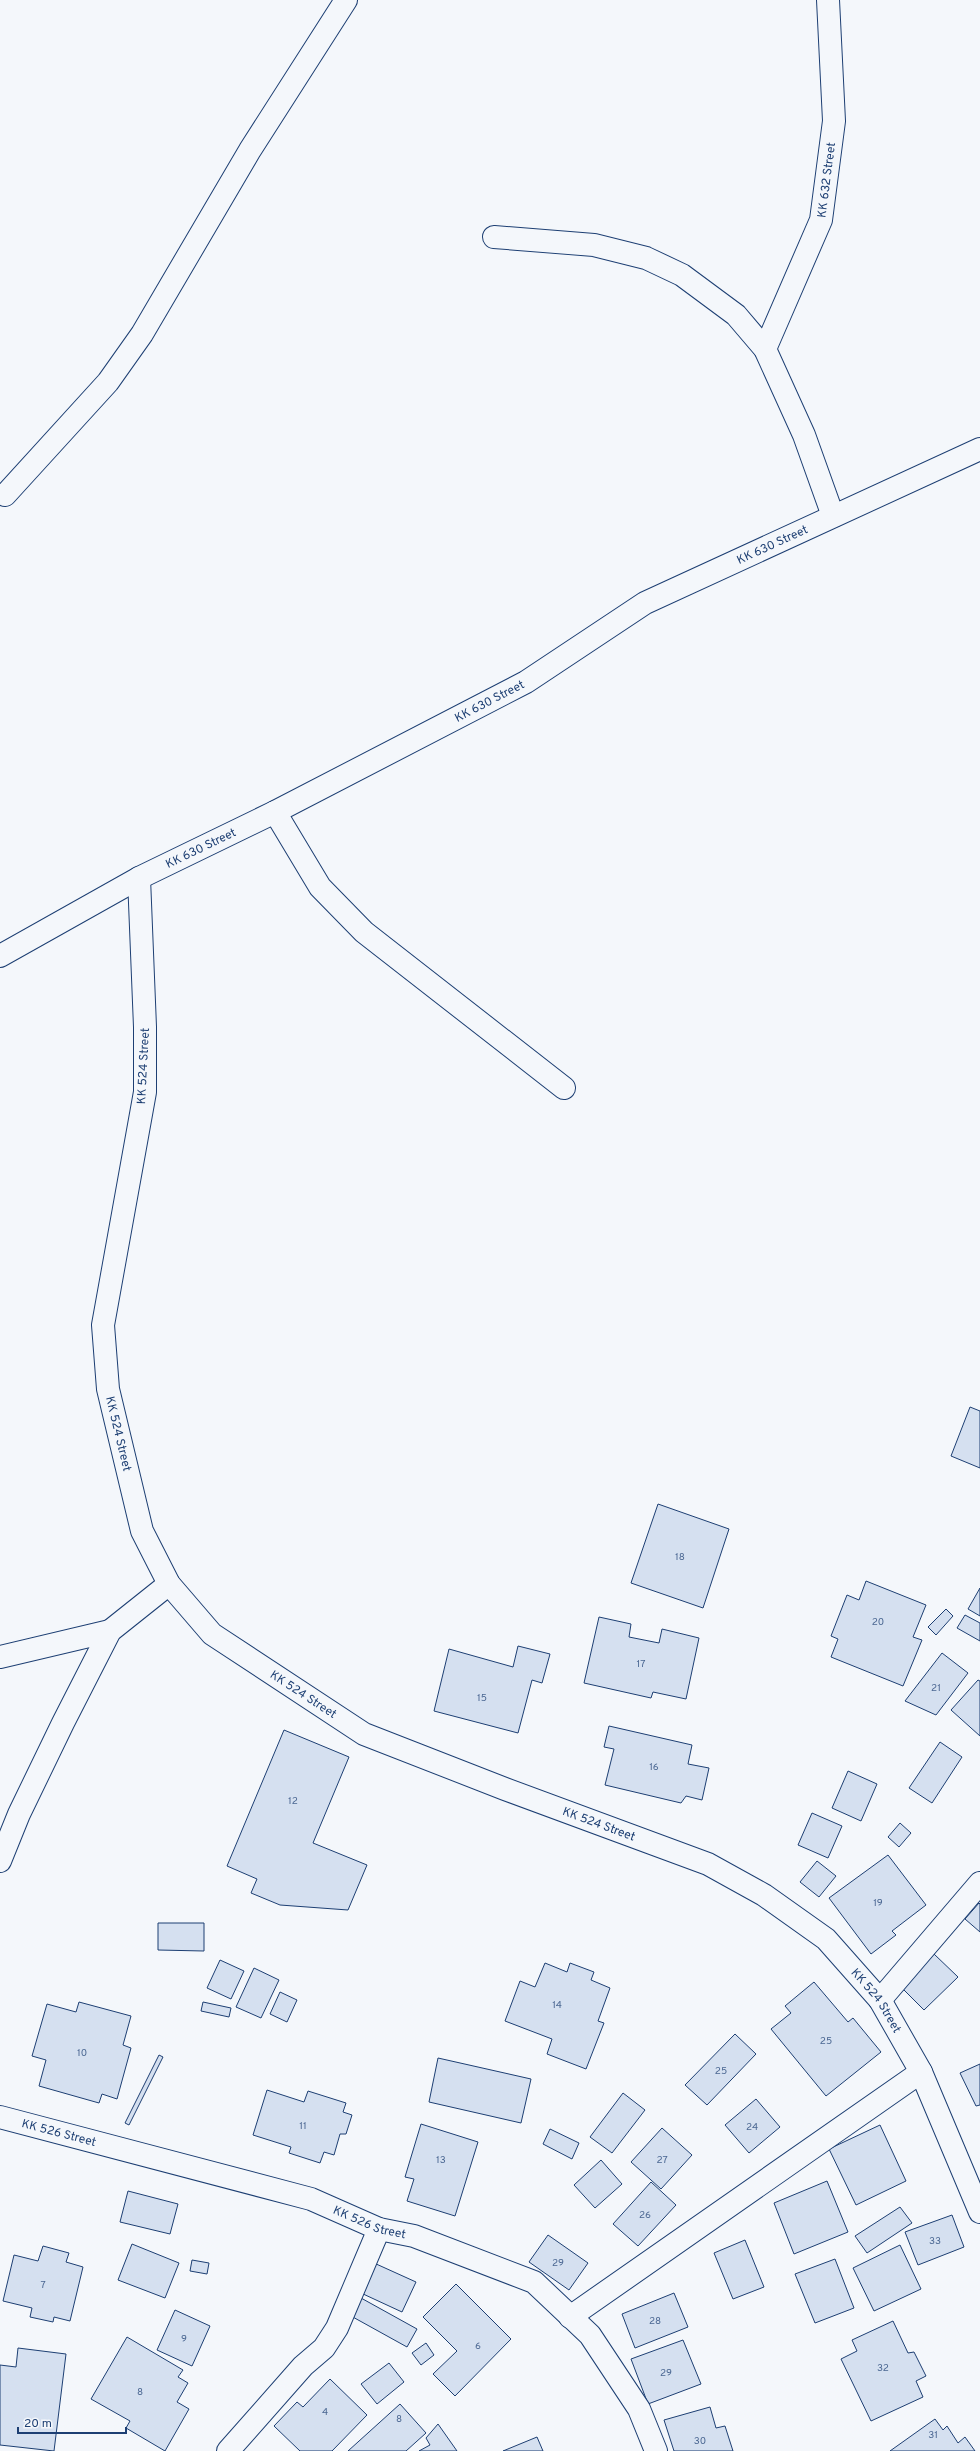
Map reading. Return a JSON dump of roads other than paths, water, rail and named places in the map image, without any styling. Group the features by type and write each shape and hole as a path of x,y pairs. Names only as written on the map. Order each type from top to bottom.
{"street":[{"path":"5,495 108,382 142,334 250,150 346,0"},
{"name":"KK 632 Street","path":"765,349 821,220 834,121 828,0"},
{"path":"494,237 594,245 646,258 682,275 736,315 765,349 804,435 833,516"},
{"name":"KK 630 Street","path":"0,956 139,878 275,812 526,682 645,603 980,449"},
{"path":"275,812 320,886 364,932 564,1088"},
{"name":"KK 524 Street","path":"139,878 145,1027 144,1092 103,1325 108,1389 142,1531 169,1584 212,1634 364,1734 505,1789 708,1864 764,1895 826,1939 880,2000 921,2072 978,2202"},
{"path":"0,1658 110,1631 169,1584"},
{"path":"0,1861 43,1765 110,1631"},
{"path":"880,2000 980,1883"},
{"path":"570,2317 921,2072"},
{"name":"KK 526 Street","path":"0,2117 311,2199 379,2229 414,2236 534,2282 590,2335 638,2409 656,2451"},
{"path":"228,2451 303,2366 324,2348 337,2328 379,2229"}]}
